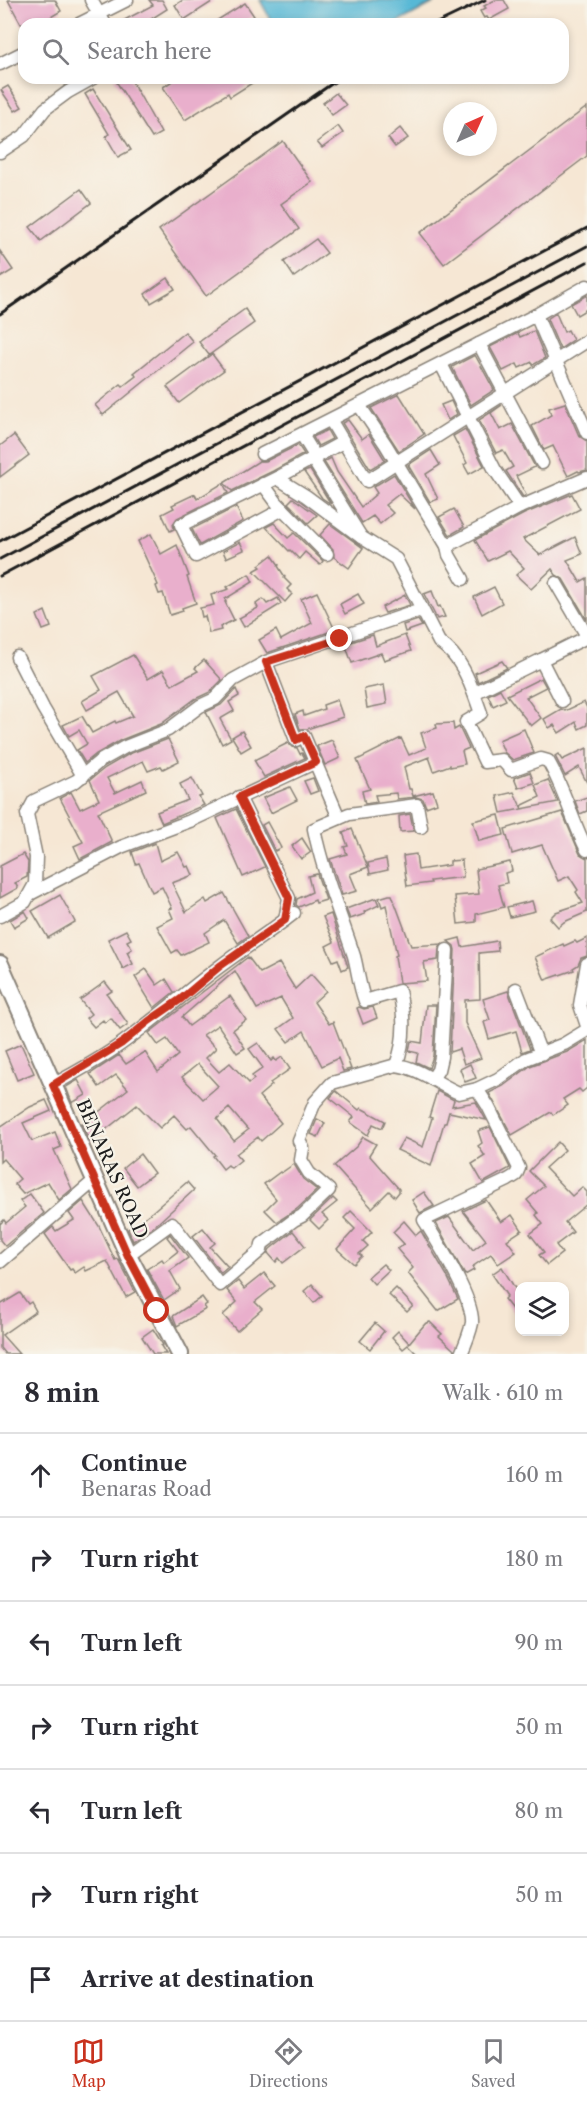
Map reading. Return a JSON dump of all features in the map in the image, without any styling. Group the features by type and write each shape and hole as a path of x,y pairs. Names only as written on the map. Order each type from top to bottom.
{"main road":[{"name":"BENARAS ROAD","path":"0,964 128,1256 180,1354"}],"street":[{"path":"92,0 101,18"},
{"path":"103,18 127,0"},
{"path":"0,64 18,55"},
{"path":"0,152 24,136 45,109 82,84"},
{"path":"262,454 331,421 536,315 587,286"},
{"path":"536,315 587,433"},
{"path":"331,421 367,481 587,341"},
{"path":"479,344 542,463"},
{"path":"441,364 495,470 520,507"},
{"path":"359,405 447,546 449,555 463,579"},
{"path":"303,435 361,537"},
{"path":"283,509 196,556 182,525 343,442"},
{"path":"277,478 396,559 439,642 450,650 465,669 481,713 466,722 485,762 502,760 511,770 541,759 548,761 561,784 587,850"},
{"path":"447,546 520,507 587,478"},
{"path":"263,484 283,509 327,554"},
{"path":"474,693 587,636 556,583"},
{"path":"0,916 25,902 35,884 36,857 27,814 34,801 83,776 100,761 124,747 168,730 200,706 215,699 233,680 266,662 421,610"},
{"path":"17,657 42,708 83,776"},
{"path":"541,660 562,701"},
{"path":"266,662 296,740 304,736 339,818"},
{"path":"30,894 121,847 190,821 316,762"},
{"path":"53,1085 122,1043 181,999 220,966 290,917 289,898 239,797"},
{"path":"396,1065 404,1026 399,990 365,1001 355,960 329,885 314,829 349,814 417,804 421,827"},
{"path":"432,1079 441,1057 447,950"},
{"path":"587,964 580,1005 587,1026"},
{"path":"516,989 541,1054"},
{"path":"128,1256 172,1223 220,1285 261,1250 262,1244 303,1216 329,1190 309,1173 301,1160 303,1148 299,1141 315,1102 332,1083 396,1065 417,1070 459,1093 477,1089 498,1079 518,1063 541,1054 587,1030"},
{"path":"461,1354 472,1321 467,1302 455,1271 424,1220 508,1180 516,1174 519,1168 477,1089"},
{"path":"2,1257 95,1180"}],"water":[{"path":"260,0 439,0 406,18 270,18"}],"building":[{"path":"8,0 55,0 61,11 49,18 18,18"},
{"path":"149,0 162,0 167,9 153,18 128,18 153,5"},
{"path":"183,0 215,0 187,18 183,18 175,5"},
{"path":"495,0 504,0 509,9 493,18 484,18 480,11 486,8 484,6"},
{"path":"245,3 254,16 251,18 221,18"},
{"path":"118,84 133,84 161,133 152,138"},
{"path":"168,84 251,84 230,97 228,93 185,120 163,87"},
{"path":"8,86 22,107 15,111 1,90"},
{"path":"93,89 131,150 118,157 106,136 109,134 85,94"},
{"path":"336,93 346,105 332,115 323,103"},
{"path":"587,107 587,156 444,264 420,233"},
{"path":"338,126 343,133 322,148 317,142"},
{"path":"400,128 408,138 395,147 388,138"},
{"path":"283,141 312,182 281,204 299,229 206,296 159,230"},
{"path":"81,189 91,203 41,241 30,227"},
{"path":"316,239 327,253 294,277 284,262"},
{"path":"0,251 13,270 0,278"},
{"path":"168,278 175,289 151,303 145,294"},
{"path":"587,295 587,309 577,315 571,304"},
{"path":"245,309 254,323 209,355 199,342"},
{"path":"556,313 564,332 568,330 573,340 560,349 547,319"},
{"path":"534,331 545,358 533,365 532,362 519,368 517,364 503,371 490,347 518,333 520,337"},
{"path":"185,332 193,342 103,415 95,405 121,384 123,386 136,376 134,373"},
{"path":"212,354 224,370 179,403 167,387"},
{"path":"475,355 494,390 471,405 452,367"},
{"path":"399,394 424,434 399,451 371,408"},
{"path":"451,401 457,414 448,420 441,405"},
{"path":"565,403 579,436 587,441 587,470 568,476 553,446 544,450 532,426 551,415 549,408"},
{"path":"502,405 491,413 500,430 512,424 535,467 516,476 526,495 523,497 506,471 513,467 503,450 496,453 479,420"},
{"path":"348,420 362,439 369,434 385,460 370,469 342,423"},
{"path":"465,429 484,466 469,474 464,465 467,463 453,436"},
{"path":"327,430 332,439 318,446 313,437"},
{"path":"14,435 29,455 0,477 0,446"},
{"path":"298,445 304,454 273,471 232,491 224,483 259,461 266,461"},
{"path":"431,450 440,465 426,474 438,499 430,502 408,465"},
{"path":"331,458 337,472 361,507 377,493 373,487 394,474 415,509 399,494 385,505 393,513 380,524 373,516 362,523 324,462"},
{"path":"310,470 331,504 322,498 304,472"},
{"path":"223,483 228,493 177,518 173,524 174,529 170,531 162,514 174,508 172,505 195,494 197,499"},
{"path":"572,494 580,509 523,539 540,555 575,537 582,554 567,560 580,582 587,578 587,620 563,579 552,569 531,589 516,575 524,568 508,551 488,561 475,540 524,514"},
{"path":"293,498 317,515 308,523 288,503"},
{"path":"236,507 243,521 200,545 192,529"},
{"path":"454,509 464,527 450,535 439,517"},
{"path":"274,523 288,538 294,533 323,561 320,565 305,552 299,559 289,551 266,527"},
{"path":"330,524 363,548 349,568 334,557 333,549 320,535"},
{"path":"151,534 161,554 177,545 196,603 182,608 183,611 170,615 163,593 159,594 156,586 158,585 138,541"},
{"path":"240,542 244,550 226,558 223,551"},
{"path":"272,555 284,578 291,585 287,589 292,594 285,602 254,571"},
{"path":"249,574 253,582 225,599 234,620 220,627 221,630 209,633 205,616 202,617 200,608 214,605 211,595 229,589 227,587"},
{"path":"494,587 502,603 482,614 474,597"},
{"path":"432,591 445,617 437,619 424,594"},
{"path":"317,592 335,630 267,653 259,640 276,630 281,640 312,623 301,599"},
{"path":"358,594 364,604 345,614 340,604"},
{"path":"405,595 410,605 385,613 382,607"},
{"path":"278,598 281,604 244,627 239,618 258,608 256,604 263,599 267,604"},
{"path":"45,611 51,627 43,630 37,615"},
{"path":"418,620 422,626 405,632 403,625"},
{"path":"373,635 376,646 405,635 411,651 384,660 381,653 352,663 345,644"},
{"path":"133,655 148,679 163,670 172,685 198,671 195,668 204,660 222,680 210,692 195,699 161,724 121,740 85,763 77,750 87,744 79,730 69,736 63,725 82,716 92,733 115,721 116,723 133,716 119,692 87,710 82,701 101,690 93,676"},
{"path":"502,661 507,668 478,682 475,673"},
{"path":"541,678 546,687 526,697 541,718 531,726 507,695"},
{"path":"384,685 387,704 367,708 364,689"},
{"path":"236,689 239,696 229,702 234,711 220,719 231,739 222,744 206,712 221,705"},
{"path":"500,689 506,700 493,706 488,695"},
{"path":"337,700 343,717 307,729 300,729 295,714 303,711 304,716 324,709 323,705"},
{"path":"584,702 587,708 587,725 579,729 576,722 559,733 554,725 549,728 544,719 561,709 565,711"},
{"path":"453,723 454,730 459,727 469,748 462,751 465,764 450,767 450,765 434,771 429,757 404,767 413,796 433,791 437,803 426,807 423,799 416,797 397,799 396,793 375,795 377,802 365,804 362,791 370,789 357,760 401,738 409,755 426,748 421,733 437,728 436,724"},
{"path":"524,729 534,753 513,760 504,752 499,740"},
{"path":"242,731 251,746 241,752 232,737"},
{"path":"168,739 179,761 163,769 161,766 148,771 143,761 107,778 115,793 142,780 146,790 98,812 112,842 80,859 74,846 83,842 60,798 71,792 80,809 99,800 90,780 129,754"},
{"path":"332,740 340,758 325,765 317,746"},
{"path":"288,743 297,748 305,758 264,777 254,760"},
{"path":"587,748 587,783 579,767 565,776 555,756 558,754 562,760"},
{"path":"530,772 534,783 518,788 514,778"},
{"path":"192,778 202,796 199,797 204,805 162,823 157,812 188,800 180,784"},
{"path":"313,778 318,791 310,794 304,781"},
{"path":"548,780 558,802 522,809 521,806 540,797 535,785"},
{"path":"290,787 297,800 271,813 263,798"},
{"path":"514,792 522,809 501,813 497,796"},
{"path":"587,797 587,811 580,814 575,801"},
{"path":"236,809 265,867 243,877 217,818"},
{"path":"562,812 580,854 587,858 587,912 558,927 550,918 556,912 583,903 576,892 578,890 569,876 558,881 542,845 512,854 505,829"},
{"path":"410,814 414,831 400,832 399,816"},
{"path":"499,815 504,835 479,841 473,821"},
{"path":"267,822 281,848 275,851 262,825"},
{"path":"352,829 368,867 350,874 357,891 342,895 330,859 347,854 344,847 348,846 343,833"},
{"path":"302,838 311,852 301,859 292,846"},
{"path":"155,843 160,861 178,852 186,867 189,866 193,875 172,883 186,912 205,899 207,903 224,893 248,936 238,943 224,920 205,933 209,942 181,955 177,950 172,953 157,926 173,918 169,909 172,908 162,887 152,892 132,852"},
{"path":"23,854 28,862 27,877 15,883 18,888 0,898 0,866"},
{"path":"416,854 418,870 450,865 450,861 462,860 463,877 407,886 403,856"},
{"path":"386,859 388,870 370,874 368,863"},
{"path":"510,862 512,871 505,873 507,883 498,885 504,907 476,914 476,922 458,924 455,896 479,894 476,869"},
{"path":"317,874 326,900 316,903 315,900 299,907 296,905 297,899 312,892 308,876"},
{"path":"60,895 75,922 48,938 32,911"},
{"path":"392,895 411,946 442,944 438,960 424,962 427,981 399,983 395,956 397,955 386,905 382,907 379,898"},
{"path":"376,898 379,905 364,912 365,914 350,919 346,909"},
{"path":"532,901 535,911 510,917 507,907"},
{"path":"25,911 29,918 14,927 10,920"},
{"path":"331,914 348,967 342,970 338,959 333,961 326,946 334,942 323,917"},
{"path":"126,930 131,939 127,941 132,949 127,952 133,964 123,969 108,939"},
{"path":"460,938 462,947 497,941 498,951 479,953 480,999 465,1000 465,1023 481,1058 464,1064 459,1049 450,1052 455,950 448,941"},
{"path":"587,938 587,956 581,958 578,965 573,968 574,970 545,980 535,957 563,944 564,946 575,941 577,943"},
{"path":"248,957 260,973 279,963 295,989 311,974 326,991 314,1002 329,1024 333,1022 351,1069 343,1071 338,1058 322,1066 304,1031 288,1042 278,1029 293,1018 281,998 257,1009 235,971 182,1017 189,1026 230,996 246,1020 233,1030 245,1048 237,1053 218,1025 203,1035 216,1048 206,1058 219,1072 230,1063 249,1083 254,1079 252,1076 263,1068 249,1049 258,1043 271,1061 282,1057 290,1069 270,1083 272,1085 259,1096 281,1123 261,1141 258,1137 236,1154 241,1160 231,1168 228,1165 223,1169 213,1156 215,1155 191,1126 187,1129 174,1115 160,1128 137,1105 90,1142 82,1125 128,1089 116,1075 99,1087 90,1074 119,1055 126,1064 145,1052 158,1072 178,1055 167,1039 158,1045 149,1033","holes":["198,1064 218,1086 203,1099 182,1077","229,1108 248,1130 234,1141 217,1119"]},
{"path":"146,969 157,985 166,979 174,992 154,1008 135,977"},
{"path":"105,982 112,991 107,994 128,1024 120,1030 111,1018 105,1023 103,1020 94,1027 86,1018 91,1014 80,1000"},
{"path":"508,991 530,1049 522,1052 516,1031 489,1039 484,1022 490,1020 483,999"},
{"path":"426,1005 436,1005 433,1056 429,1068 416,1062 418,1053 409,1051 411,1041 422,1043"},
{"path":"373,1007 377,1018 363,1024 357,1008 364,1009"},
{"path":"587,1040 587,1088 582,1092 579,1089 563,1099 568,1105 553,1115 551,1112 512,1135 489,1093 503,1086 530,1066 567,1052"},
{"path":"21,1044 34,1073 17,1080 5,1051"},
{"path":"470,1064 476,1078 465,1082 460,1069"},
{"path":"78,1080 86,1095 72,1103 66,1087"},
{"path":"336,1091 359,1110 361,1108 385,1121 382,1128 373,1124 368,1135 350,1122 354,1117 330,1098"},
{"path":"437,1091 454,1100 452,1106 476,1102 486,1120 449,1112 431,1166 397,1150 404,1138 423,1147"},
{"path":"46,1100 51,1111 23,1123 32,1141 55,1132 61,1147 54,1150 72,1189 59,1200 48,1182 23,1194 14,1184 20,1179 3,1159 0,1162 0,1127 30,1107"},
{"path":"317,1119 325,1123 318,1137 311,1134"},
{"path":"490,1127 510,1168 483,1183 472,1164 485,1156 478,1146 482,1143 478,1131"},
{"path":"363,1137 376,1144 369,1155 399,1189 395,1197 389,1191 372,1208 334,1166 357,1146"},
{"path":"558,1142 565,1150 545,1168 572,1196 582,1187 587,1192 587,1204 565,1222 573,1232 556,1245 562,1253 547,1265 539,1255 544,1252 530,1234 543,1224 536,1215 538,1213 527,1200 544,1186 529,1171"},
{"path":"140,1154 154,1173 137,1186 123,1168"},
{"path":"294,1164 303,1179 317,1190 297,1209 277,1222 265,1210 276,1199 264,1184"},
{"path":"187,1182 194,1190 159,1222 133,1241 128,1229"},
{"path":"424,1192 434,1206 420,1213 412,1200"},
{"path":"30,1194 44,1213 5,1246 0,1240 0,1224 4,1220 6,1223 25,1207 20,1201"},
{"path":"333,1198 337,1202 322,1214 328,1220 319,1229 310,1220"},
{"path":"486,1200 501,1222 512,1215 522,1230 507,1240 516,1252 498,1264 491,1254 472,1267 474,1270 465,1275 436,1223 449,1217 473,1250 486,1240 463,1211"},
{"path":"83,1201 135,1292 126,1297 107,1261 86,1271 84,1267 75,1273 72,1269 70,1270 45,1234 53,1227 56,1231 74,1220 69,1213"},
{"path":"351,1211 372,1232 363,1241 368,1246 359,1254 362,1256 354,1264 337,1249 355,1229 344,1218"},
{"path":"404,1221 416,1235 421,1231 458,1299 438,1311 408,1273 413,1268 397,1249 404,1244 393,1232"},
{"path":"203,1228 215,1243 210,1247 228,1267 221,1273 193,1236"},
{"path":"293,1231 305,1246 283,1263 279,1258 276,1262 268,1253 270,1249"},
{"path":"170,1234 188,1258 170,1271 180,1289 164,1300 147,1269 162,1259 164,1262 178,1251 167,1237"},
{"path":"383,1264 389,1270 374,1284 368,1277"},
{"path":"502,1267 515,1288 515,1313 504,1299 507,1296 492,1274"},
{"path":"264,1273 275,1286 255,1302 262,1309 237,1331 223,1315 237,1302 227,1290 238,1281 244,1289"},
{"path":"312,1284 322,1296 314,1303 304,1291"},
{"path":"396,1288 413,1306 407,1312 389,1295"},
{"path":"20,1293 28,1304 31,1302 36,1311 2,1335 19,1354 5,1354 0,1348 0,1305"},
{"path":"202,1297 207,1304 204,1306 206,1309 177,1326 173,1316"},
{"path":"430,1322 442,1334 439,1336 454,1350 453,1354 417,1354 408,1345 403,1349 392,1337 398,1331 409,1343 425,1324"},
{"path":"375,1323 384,1331 370,1349 360,1341"},
{"path":"153,1329 166,1354 153,1354 142,1337"}],"railway":[{"path":"448,18 485,0"},
{"path":"0,314 331,84"},
{"path":"0,541 587,228"},
{"path":"0,559 587,246"},
{"path":"0,576 587,262"}],"route":[{"path":"157,1311 128,1256 53,1085 122,1043 181,999 220,966 285,920 289,898 239,797 316,762 304,736 296,740 266,662 340,639"}]}
